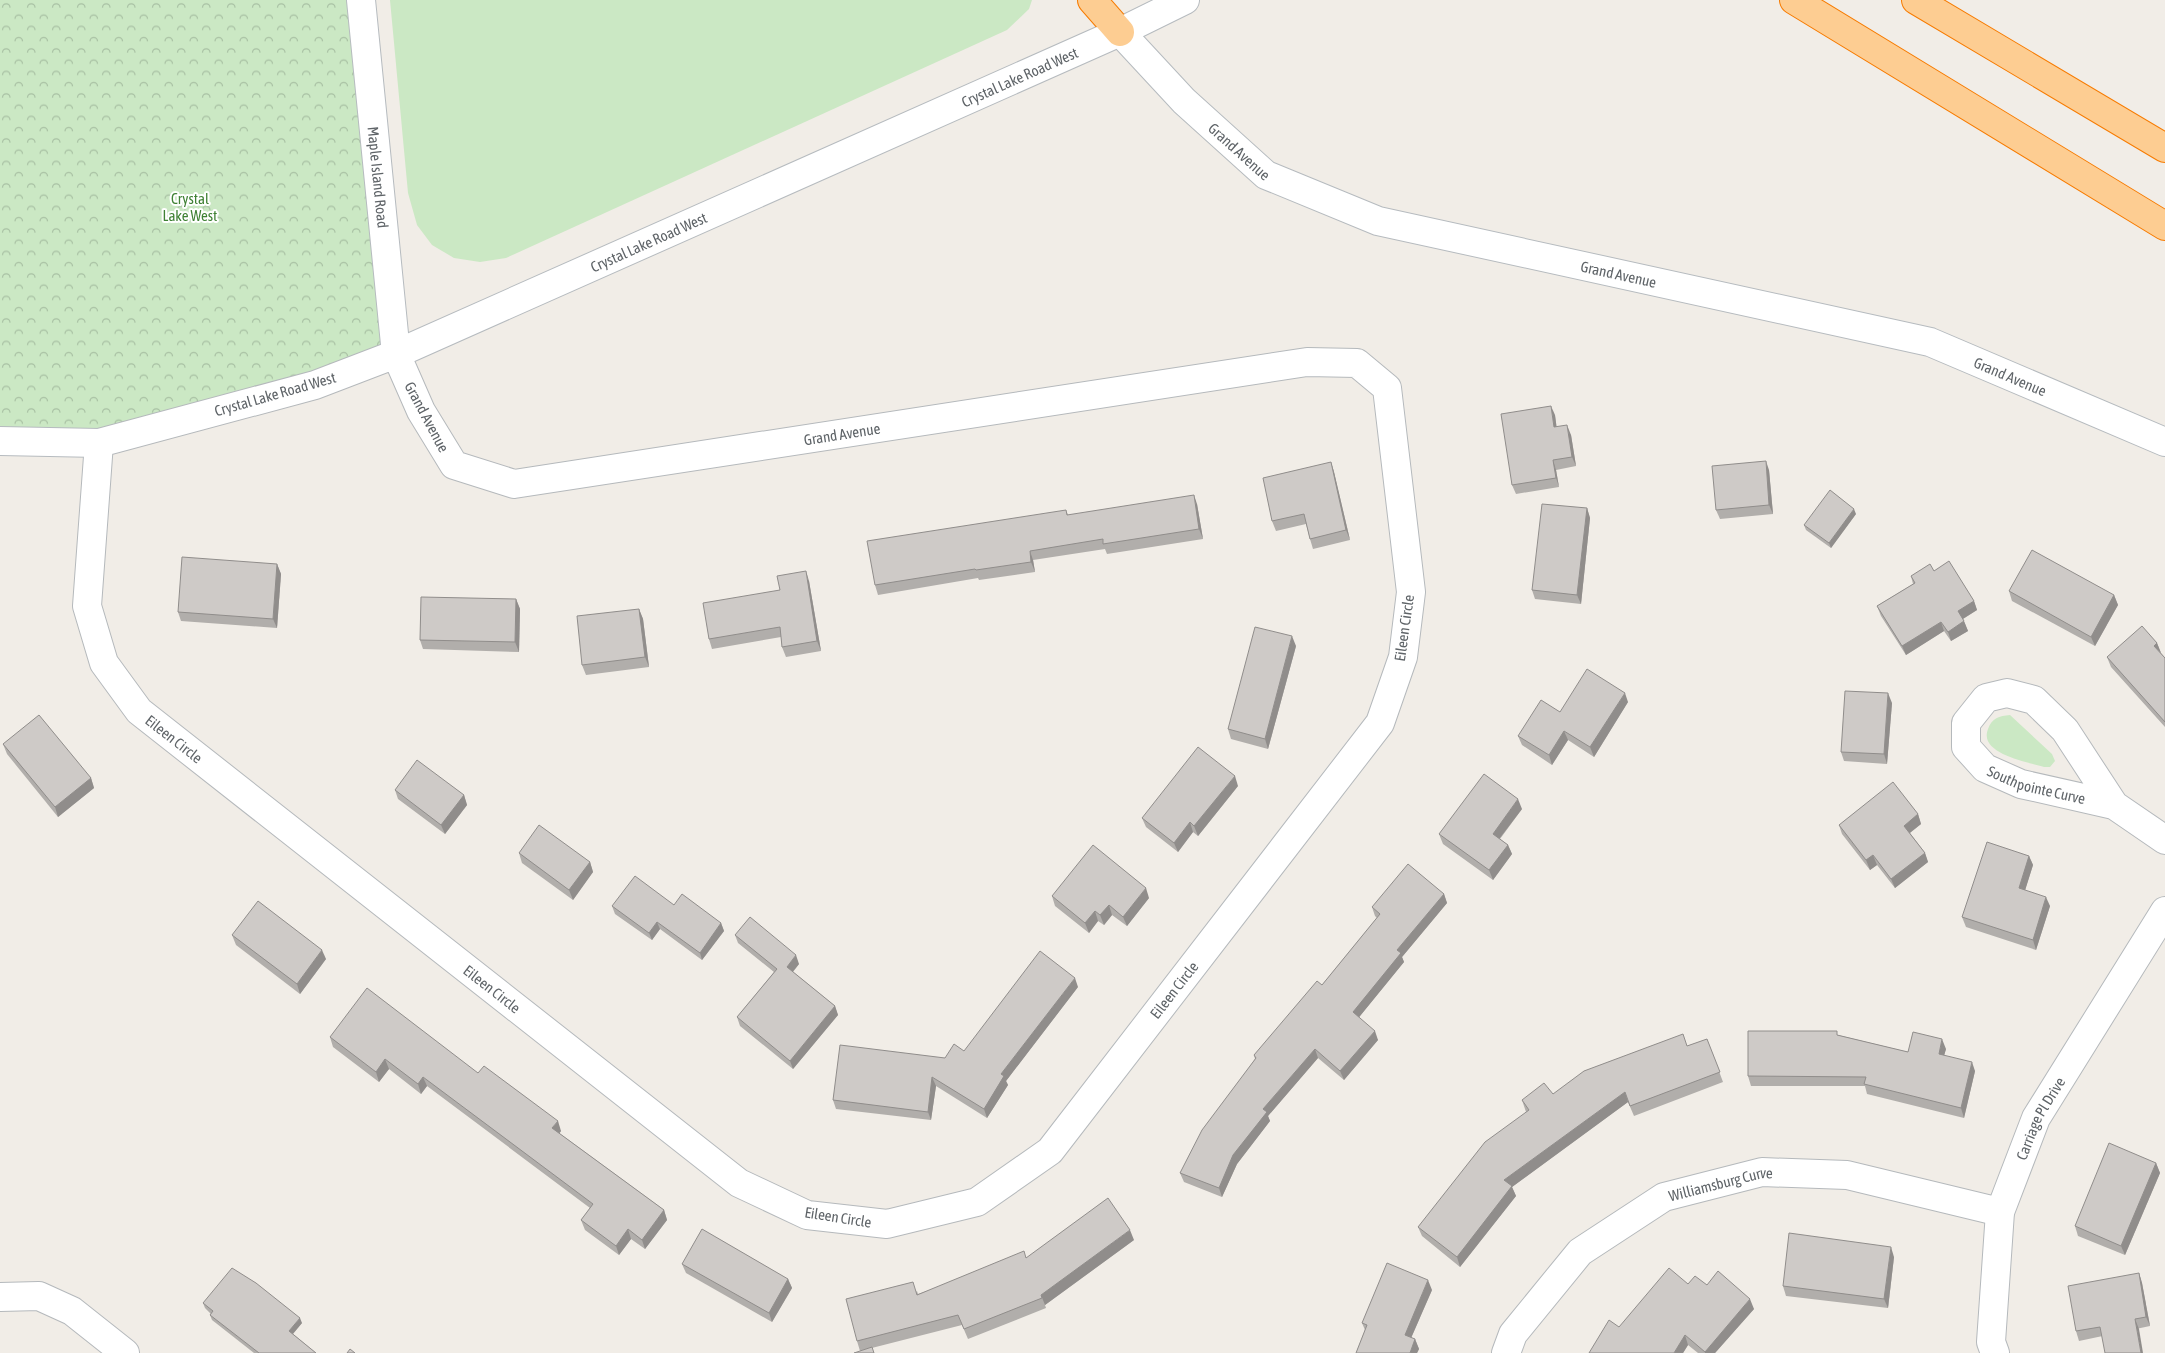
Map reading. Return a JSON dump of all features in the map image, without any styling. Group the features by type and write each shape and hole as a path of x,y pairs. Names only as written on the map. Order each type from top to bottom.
{"highway":[{"path":"1092,0 1120,32"},
{"path":"1794,0 2165,226"},
{"path":"1916,0 2165,148"},
{"path":"2128,126 2165,141"}],"street":[{"name":"Maple Island Road","path":"361,0 396,354"},
{"name":"Crystal Lake Road West","path":"0,441 99,443 315,385 396,354 1120,32 1185,0"},
{"name":"Grand Avenue","path":"1120,32 1184,101 1266,176 1378,221 1930,342 2165,442"},
{"name":"Grand Avenue","path":"396,354 421,411 454,465 514,484 1307,362 1357,363"},
{"name":"Eileen Circle","path":"99,443 87,606 104,662 139,712 739,1184 808,1215 887,1224 977,1202 1050,1151 1380,723 1403,656 1411,592 1387,388 1357,363"},
{"name":"Southpointe Curve","path":"2114,805 2065,730 2034,700 2007,693 1986,698 1966,723 1966,747 1985,768 2021,784 2114,805 2165,840"},
{"name":"Carriage Pl Drive","path":"1995,1353 1991,1342 2000,1212 2036,1118 2165,911"},
{"name":"Williamsburg Curve","path":"1506,1353 1513,1334 1580,1252 1664,1197 1762,1172 1847,1175 2000,1212"},
{"path":"0,1297 39,1296 72,1311 125,1353"}],"green space":[{"name":"Crystal Lake West","path":"0,0 361,0 396,354 99,443 0,441"},
{"path":"390,0 1032,0 1029,9 1007,30 506,258 480,262 454,258 432,245 417,225 408,193"},
{"path":"2010,715 2052,754 2055,761 2050,767 2006,756 1990,745 1987,738 1988,729 1992,722 1999,717"}],"building":[{"path":"1551,406 1554,427 1567,425 1572,457 1553,460 1556,478 1512,485 1501,414"},
{"path":"1766,461 1769,505 1716,510 1712,466"},
{"path":"1331,462 1346,530 1310,539 1304,514 1272,521 1263,478"},
{"path":"1830,490 1854,509 1829,543 1804,525"},
{"path":"1194,495 1199,529 1103,544 1103,539 1030,551 1031,562 875,585 867,541 1066,510 1067,515"},
{"path":"1542,504 1587,508 1577,595 1532,590"},
{"path":"2032,550 2114,595 2091,637 2009,591"},
{"path":"182,557 277,564 273,619 178,612"},
{"path":"1949,561 1974,601 1958,611 1964,621 1948,632 1941,622 1902,646 1877,606 1915,583 1911,576 1930,564 1934,571"},
{"path":"806,571 817,641 782,647 780,627 709,639 703,603 780,590 777,576"},
{"path":"421,597 516,599 515,642 420,640"},
{"path":"639,609 645,657 582,665 577,616"},
{"path":"2142,626 2157,643 2154,646 2165,658 2165,722 2107,657"},
{"path":"1255,627 1292,636 1265,739 1228,729"},
{"path":"1587,669 1625,693 1590,747 1564,731 1549,755 1518,736 1541,700 1560,712"},
{"path":"1845,691 1888,693 1884,754 1841,752"},
{"path":"39,715 91,778 55,807 3,744"},
{"path":"1198,747 1235,776 1194,826 1190,822 1174,843 1142,818"},
{"path":"417,760 464,795 441,825 395,790"},
{"path":"1484,774 1518,799 1493,834 1508,845 1489,870 1439,834"},
{"path":"1893,782 1918,814 1904,826 1925,853 1891,879 1873,855 1866,860 1839,825"},
{"path":"539,825 590,862 569,890 519,853"},
{"path":"1987,842 2029,856 2019,888 2046,897 2033,940 1962,917"},
{"path":"1093,845 1146,888 1123,917 1109,905 1100,915 1095,911 1085,923 1052,896"},
{"path":"1408,864 1444,894 1397,950 1401,953 1353,1012 1375,1031 1340,1071 1315,1049 1263,1109 1267,1112 1233,1155 1219,1188 1180,1173 1202,1130 1256,1058 1254,1055 1317,981 1322,985 1380,914 1372,907"},
{"path":"635,876 674,905 682,894 721,923 700,953 657,922 649,933 612,906"},
{"path":"258,901 322,950 297,984 232,935"},
{"path":"750,917 796,955 787,967 835,1006 790,1061 737,1017 777,969 735,935"},
{"path":"1040,951 1075,978 1001,1074 1004,1076 984,1109 932,1077 928,1112 833,1100 840,1045 945,1058 954,1044 964,1051"},
{"path":"367,988 478,1073 484,1066 558,1121 552,1128 664,1210 642,1240 628,1229 616,1246 581,1220 593,1204 423,1077 418,1084 385,1059 376,1072 330,1037"},
{"path":"1748,1031 1837,1031 1837,1035 1908,1052 1913,1032 1942,1039 1939,1054 1972,1062 1961,1108 1864,1084 1866,1077 1748,1076"},
{"path":"1683,1034 1687,1046 1707,1039 1720,1072 1630,1106 1625,1092 1504,1180 1512,1186 1457,1257 1418,1227 1485,1142 1529,1110 1522,1100 1544,1083 1553,1094 1584,1071"},
{"path":"2109,1143 2156,1163 2121,1246 2075,1226"},
{"path":"1108,1198 1130,1230 1041,1295 1042,1298 964,1329 958,1315 857,1341 846,1299 913,1282 917,1295 1024,1251 1026,1258"},
{"path":"702,1229 788,1279 769,1313 682,1264"},
{"path":"1789,1233 1891,1247 1884,1299 1783,1286"},
{"path":"1387,1263 1428,1280 1405,1335 1415,1339 1410,1353 1356,1353 1367,1325 1362,1323"},
{"path":"232,1268 256,1283 300,1318 289,1331 316,1353 259,1353 210,1315 213,1311 203,1303"},
{"path":"1669,1268 1688,1284 1695,1276 1707,1285 1718,1271 1750,1299 1705,1352 1685,1335 1674,1353 1589,1353 1609,1320 1619,1327"},
{"path":"2139,1273 2146,1317 2135,1319 2141,1353 2105,1353 2100,1327 2076,1331 2068,1286"},
{"path":"872,1347 874,1353 854,1353"},
{"path":"350,1349 355,1353 347,1353"}]}
